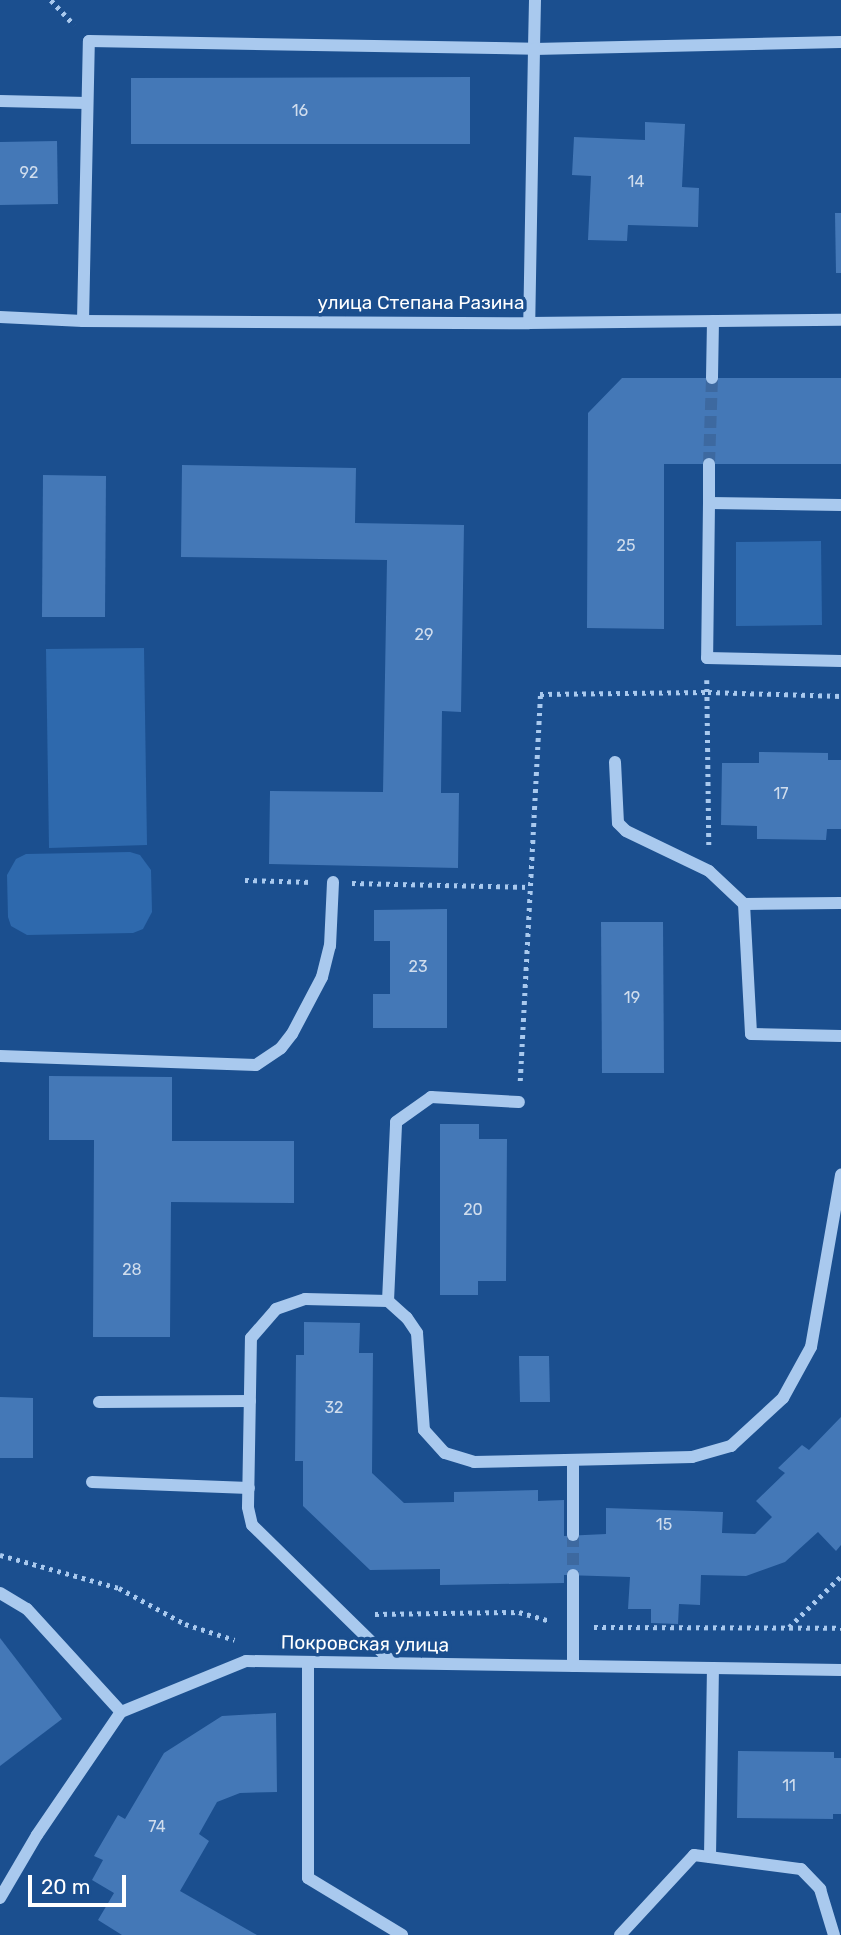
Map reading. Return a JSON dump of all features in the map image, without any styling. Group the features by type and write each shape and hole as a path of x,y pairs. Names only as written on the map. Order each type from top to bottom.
{"street":[{"path":"529,323 535,0"},
{"path":"83,321 89,41 534,49 841,43"},
{"path":"0,101 88,103"},
{"name":"улица Степана Разина","path":"0,317 83,321 529,323 841,320"},
{"path":"712,378 713,321"},
{"path":"709,464 706,658 841,661"},
{"path":"709,503 841,505"},
{"path":"615,762 618,822 626,831 709,871 744,904 751,1034 841,1036"},
{"path":"0,1056 256,1065 281,1048 292,1034 322,977 330,946 333,882"},
{"path":"744,904 841,903"},
{"path":"388,1301 396,1122 430,1097 519,1102"},
{"path":"393,1663 252,1525 249,1488 251,1338 276,1308 305,1299 388,1301 407,1318 417,1333 424,1430 445,1454 474,1462 692,1457 731,1446 783,1398 811,1347 841,1175"},
{"path":"99,1402 250,1401"},
{"path":"573,1460 573,1535"},
{"path":"92,1482 249,1488"},
{"path":"573,1575 573,1666"},
{"path":"0,1593 27,1609 121,1712 37,1835 0,1898"},
{"name":"Покровская улица","path":"121,1712 246,1661 841,1670"},
{"path":"308,1662 307,1878 402,1935"},
{"path":"710,1857 713,1668"},
{"path":"620,1935 694,1855 801,1869 820,1889 834,1935"}],"path":[{"path":"51,0 89,41"},
{"path":"706,658 709,871"},
{"path":"245,880 530,887"},
{"path":"0,1555 119,1588 185,1624 226,1640 239,1640"},
{"path":"789,1628 841,1576"}],"shaded area":[{"path":"821,541 822,625 736,626 736,542"},
{"path":"144,648 147,845 49,848 46,649"},
{"path":"130,852 140,855 151,870 152,912 143,929 133,933 27,935 11,926 8,917 7,875 16,859 26,854"}],"building":[{"path":"470,77 470,144 131,144 131,78"},
{"path":"645,122 685,124 682,187 699,188 698,227 628,225 627,241 588,240 591,176 572,175 574,137 645,140"},
{"path":"57,141 58,204 0,205 0,142"},
{"path":"835,213 841,213 841,273 836,273"},
{"path":"622,378 841,378 841,464 664,464 664,629 587,628 588,413"},
{"path":"182,465 356,468 355,523 464,525 461,712 442,711 441,793 459,793 458,868 269,864 270,791 383,792 387,560 181,557"},
{"path":"43,475 106,476 105,617 42,617"},
{"path":"759,752 828,753 828,760 841,760 841,829 827,829 826,840 757,839 757,826 721,825 722,763 759,763"},
{"path":"447,909 447,1028 373,1028 373,994 390,994 390,941 374,941 374,910"},
{"path":"601,922 663,922 664,1073 602,1073"},
{"path":"49,1076 172,1077 172,1141 294,1141 294,1203 171,1202 170,1337 93,1337 94,1140 49,1140"},
{"path":"440,1124 479,1124 479,1139 507,1139 506,1281 478,1281 478,1295 440,1295"},
{"path":"304,1322 360,1323 359,1353 373,1353 372,1473 404,1503 454,1502 454,1492 538,1490 538,1501 564,1500 564,1536 606,1534 606,1508 723,1512 722,1533 755,1534 772,1517 756,1501 785,1473 778,1468 802,1445 809,1450 841,1417 841,1545 836,1551 818,1532 785,1562 746,1576 701,1575 700,1605 679,1604 678,1624 651,1623 651,1609 628,1609 630,1577 564,1575 564,1583 440,1585 440,1569 370,1570 303,1506 303,1461 295,1461 296,1355 304,1355"},
{"path":"519,1356 549,1356 550,1402 520,1402"},
{"path":"0,1397 33,1398 33,1458 0,1458"},
{"path":"0,1638 62,1719 0,1766"},
{"path":"276,1713 277,1792 240,1793 217,1802 199,1834 209,1841 180,1891 257,1935 122,1935 98,1920 114,1893 92,1880 103,1860 94,1856 118,1815 125,1819 164,1753 222,1716"},
{"path":"738,1751 834,1752 834,1758 841,1758 841,1814 833,1814 833,1819 737,1818"}],"tunnel":[{"path":"709,464 712,378"},
{"path":"573,1535 573,1575"}]}
